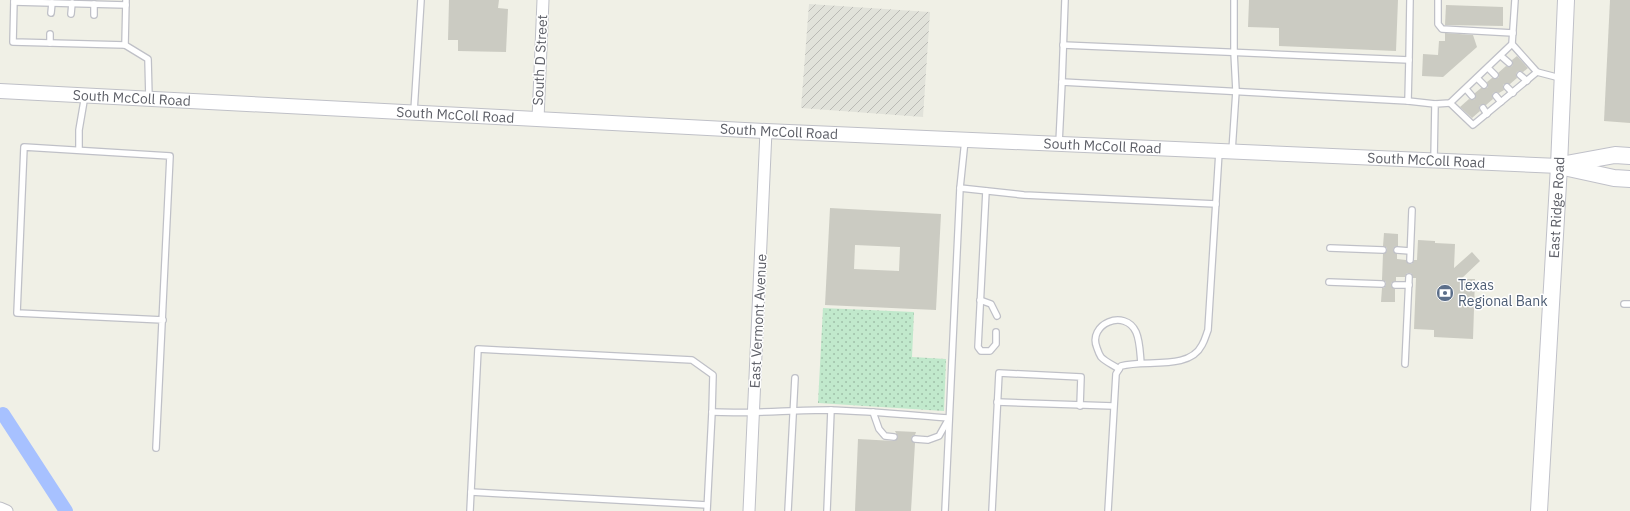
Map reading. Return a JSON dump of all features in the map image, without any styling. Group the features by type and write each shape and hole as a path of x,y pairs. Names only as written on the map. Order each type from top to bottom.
{"main road":[{"name":"East Ridge Road","path":"1539,511 1559,166 1566,0"},
{"name":"South McColl Road","path":"1559,166 1615,155 1630,156"},
{"name":"South McColl Road","path":"1559,166 1614,178 1630,179"}],"street":[{"name":"South D Street","path":"538,119 543,0"},
{"name":"South McColl Road","path":"0,91 766,131 1559,166"},
{"name":"East Vermont Avenue","path":"749,511 766,131"},
{"path":"0,508 7,511"}],"lane":[{"path":"414,113 421,0"},
{"path":"1059,144 1065,0"},
{"path":"1108,511 1113,406 1116,374 1119,368 1132,363 1173,362 1185,359 1195,354 1202,346 1208,330 1216,204 1236,91 1234,0"},
{"path":"1408,101 1410,0"},
{"path":"1438,0 1438,24 1442,29 1513,33"},
{"path":"1450,104 1512,44 1515,0"},
{"path":"125,45 126,3 72,4 14,1 13,42 125,45 148,59 149,99"},
{"path":"51,13 52,3"},
{"path":"71,14 72,4"},
{"path":"94,4 94,15"},
{"path":"50,34 50,43"},
{"path":"70,36 70,43"},
{"path":"92,44 93,36"},
{"path":"1512,44 1537,72 1563,79"},
{"path":"1063,45 1409,60"},
{"path":"1501,56 1509,63"},
{"path":"1488,68 1495,75"},
{"path":"1062,82 1450,104 1473,125 1537,72"},
{"path":"1520,75 1527,81"},
{"path":"1477,78 1484,85"},
{"path":"1507,87 1513,93"},
{"path":"1466,89 1472,96"},
{"path":"78,150 79,130 85,95"},
{"path":"1496,96 1501,102"},
{"path":"1434,160 1435,104"},
{"path":"1483,108 1487,114"},
{"path":"945,511 960,188 965,140"},
{"path":"156,448 163,320 170,156 24,147 17,313 163,320"},
{"path":"960,188 1024,195 1216,204"},
{"path":"986,191 978,347 981,351 990,351 996,344 996,332"},
{"path":"1410,260 1412,210"},
{"path":"1330,248 1383,250"},
{"path":"1397,250 1410,251"},
{"path":"1405,364 1409,278"},
{"path":"1329,282 1382,284"},
{"path":"1395,285 1408,285"},
{"path":"980,300 991,304 997,316"},
{"path":"1119,368 1100,356 1095,344 1096,333 1103,324 1112,320 1121,319 1129,323 1136,331 1141,362"},
{"path":"470,511 478,350 692,360 713,375 707,508 471,492"},
{"path":"992,511 999,374 1081,377 1080,406"},
{"path":"788,511 796,378"},
{"path":"998,402 1113,406"},
{"path":"712,412 734,413 754,411 831,410 949,418"},
{"path":"826,511 831,410"},
{"path":"873,412 879,429 885,436 894,437"},
{"path":"915,439 928,440 939,436 949,418"}],"shaded area":[{"path":"809,4 930,12 923,117 801,108"}],"green space":[{"path":"823,308 914,312 912,357 946,359 944,411 818,403"}],"building":[{"path":"449,0 499,0 498,8 508,9 506,52 458,51 458,40 448,40"},
{"path":"1249,0 1398,0 1396,51 1279,46 1279,28 1248,27"},
{"path":"1610,0 1630,0 1630,123 1604,121"},
{"path":"1446,5 1503,7 1503,26 1445,25"},
{"path":"1445,33 1473,35 1477,47 1443,77 1422,76 1423,54 1438,55 1439,41 1445,41"},
{"path":"1517,56 1528,68 1523,72 1517,72 1517,78 1510,84 1504,84 1504,90 1499,93 1493,93 1493,99 1486,105 1480,105 1480,111 1472,118 1460,107 1469,99 1475,99 1475,93 1481,88 1487,88 1487,82 1492,78 1498,78 1498,73 1506,66 1512,66 1512,60"},
{"path":"830,208 941,214 936,310 825,305","holes":["855,245 900,247 899,271 854,269"]},
{"name":"Texas Regional Bank","path":"1384,233 1398,234 1398,246 1394,247 1393,251 1397,254 1397,259 1406,260 1409,264 1412,264 1414,260 1417,260 1418,240 1455,244 1454,268 1472,252 1480,261 1461,279 1475,279 1473,339 1434,337 1434,330 1414,329 1416,278 1413,278 1411,273 1407,273 1405,277 1396,277 1396,281 1391,283 1392,287 1395,289 1395,302 1381,302 1382,288 1386,285 1386,282 1382,280 1383,254 1387,251 1387,248 1383,246"},
{"path":"895,431 916,432 911,439 915,443 911,511 855,511 858,439 894,441 898,437"}],"waterway":[{"path":"3,414 66,511"}],"place":[{"name":"Texas Regional Bank","path":"1445,293"}]}
